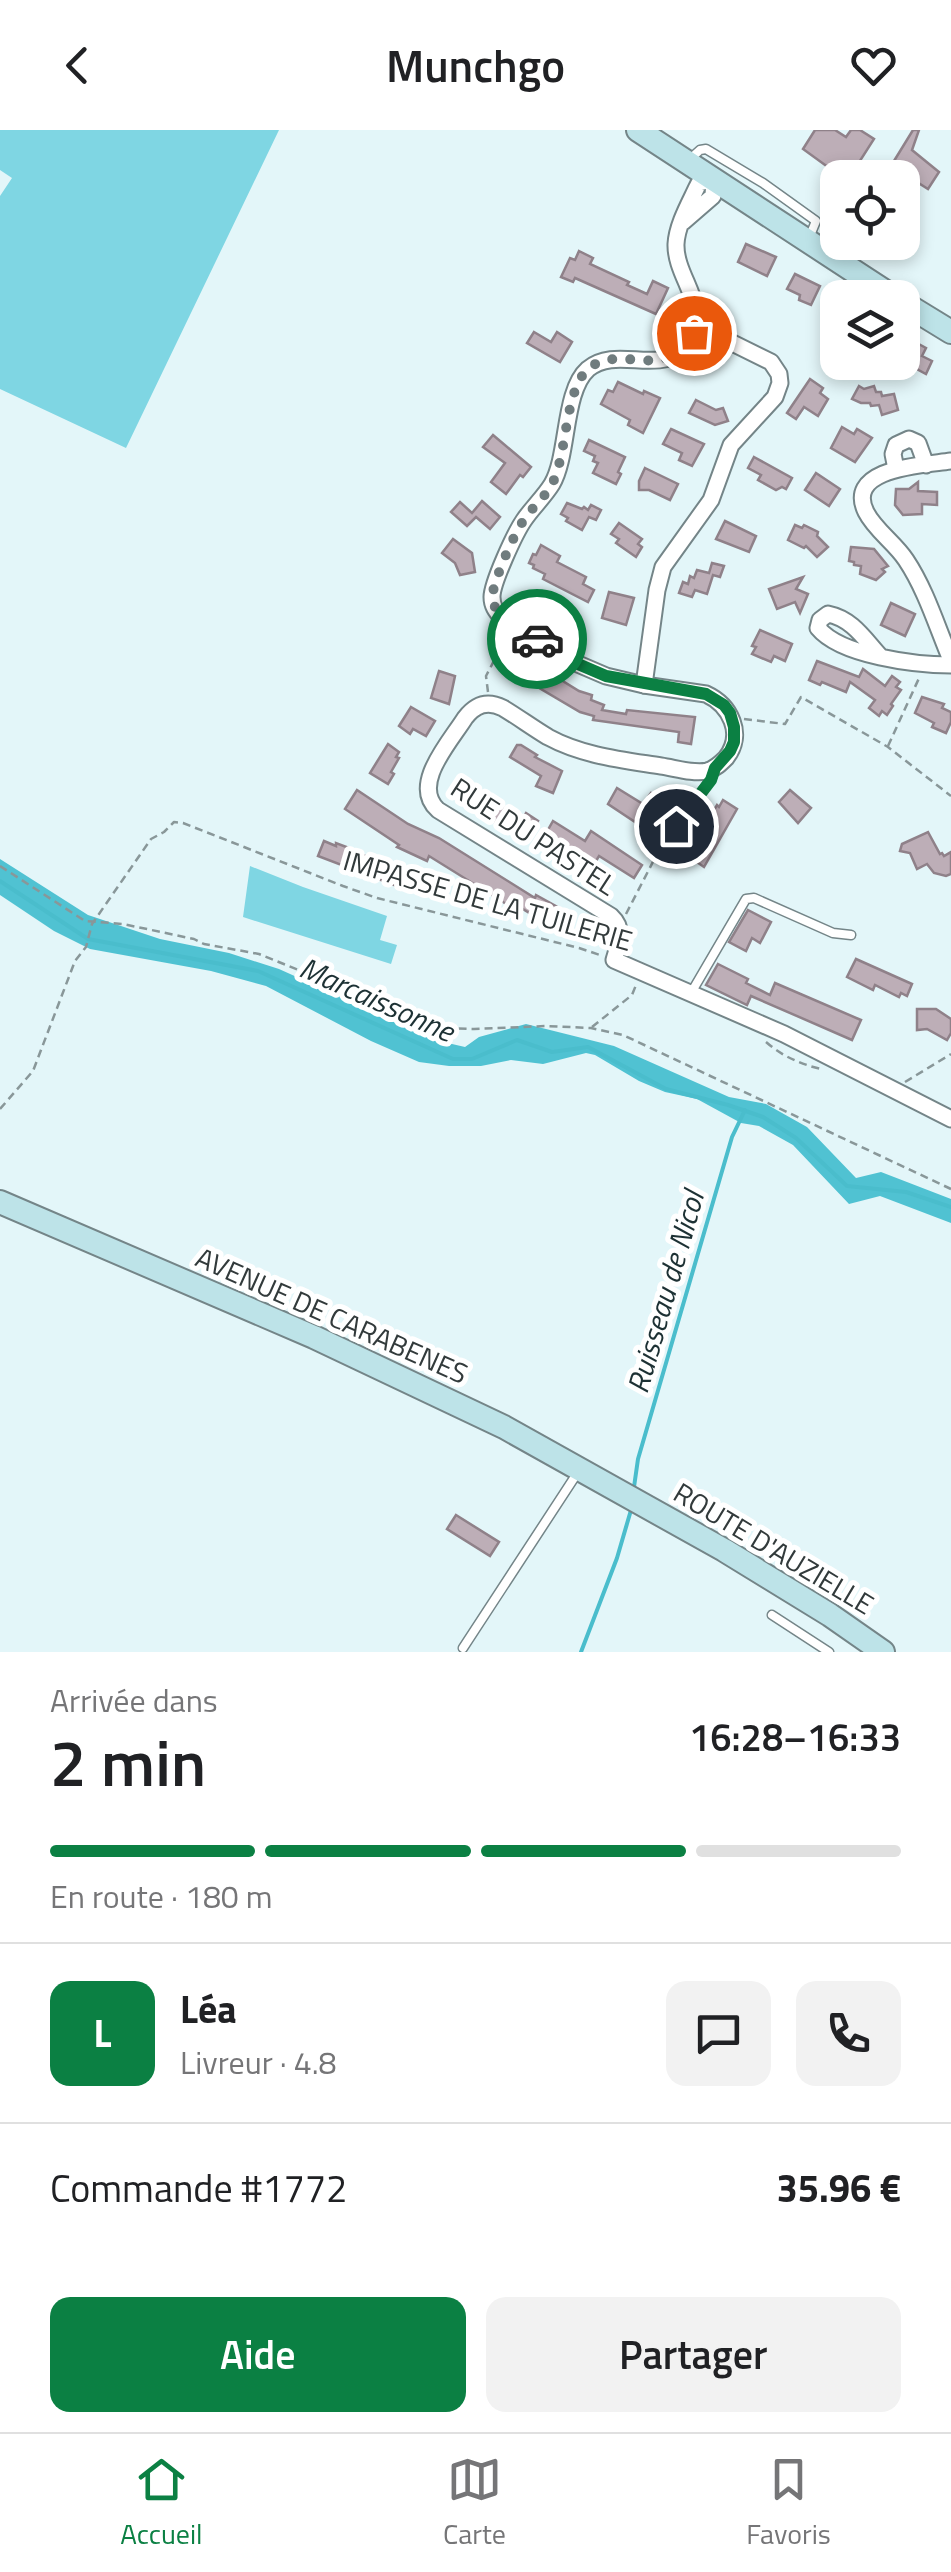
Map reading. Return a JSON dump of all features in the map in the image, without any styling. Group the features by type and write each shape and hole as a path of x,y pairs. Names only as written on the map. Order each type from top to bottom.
{"street":[{"path":"630,130 700,178 867,280"},
{"path":"638,130 700,178"},
{"path":"490,704 548,737 590,753 696,772 715,768 730,751 734,735 724,705 706,694 644,685 592,671 514,625 492,604 494,588 520,528 554,480 582,376 607,360 653,362 672,358 685,348 696,325 696,309 677,252 678,233 700,178"},
{"path":"920,313 951,332"},
{"path":"644,685 663,567 710,500 731,445 775,397 780,383 780,374 771,362 696,325"},
{"path":"896,470 896,445 909,439 918,443 926,465"},
{"path":"881,657 924,665 951,662 913,571 864,503 866,486 872,478 896,470 951,462"},
{"name":"RUE DU PASTEL","path":"490,704 471,710 430,774 427,789 431,804 618,922 620,939 614,960"},
{"name":"IMPASSE DE LA TUILERIE","path":"614,960 784,1034 951,1119"},
{"name":"AVENUE DE CARABENES","path":"0,1202 400,1376 632,1497"},
{"name":"ROUTE D'AUZIELLE","path":"632,1497 795,1593 883,1652"}],"lane":[{"path":"700,178 700,150 712,151 811,216 816,221 807,242"},
{"path":"676,826 711,780 715,768"},
{"path":"691,993 746,899 754,898 832,933 851,935"},
{"path":"463,1648 581,1468"},
{"path":"772,1615 829,1652"}],"path":[{"path":"490,704 486,676 514,625"},
{"path":"888,748 924,665"},
{"path":"732,720 750,718 786,724 801,697 888,748 951,796"},
{"name":"IMPASSE DE LA TUILERIE","path":"93,922 151,839 174,822 376,898 580,948 614,960"},
{"path":"618,922 676,826"},
{"path":"0,866 85,921 122,924 259,954 340,991 438,1028 546,1026 591,1028 623,1035 951,1189"},
{"path":"0,1110 33,1070 93,922"},
{"path":"591,1028 632,995 643,972"},
{"path":"893,1090 951,1054"}],"shaded area":[{"path":"0,130 279,130 126,448 0,389 0,196 12,178 0,170"},
{"path":"0,859 88,915 160,939 229,953 279,969 439,1041 465,1047 479,1037 526,1024 614,1046 729,1097 766,1104 807,1127 856,1178 881,1172 951,1199 951,1223 880,1196 849,1204 793,1145 697,1099 639,1081 595,1055 586,1053 543,1064 511,1060 481,1066 449,1066 419,1062 266,986 211,971 90,949 54,931 0,895"},
{"path":"250,866 387,916 380,940 397,945 391,964 243,917"}],"building":[{"path":"815,130 835,130 846,137 851,130 860,130 874,139 861,160 820,161 803,149"},
{"path":"913,130 919,130 912,150 939,172 928,189 920,184 920,160 895,160"},
{"path":"746,244 776,257 767,276 738,262"},
{"path":"579,251 593,258 590,264 647,294 653,281 668,288 656,314 575,278 573,282 561,277 570,258 575,260"},
{"path":"795,274 820,286 811,305 787,289"},
{"path":"534,332 551,342 557,332 572,342 560,362 527,343"},
{"path":"920,345 926,348 922,356 932,361 926,374 920,371"},
{"path":"810,379 823,388 820,393 828,399 818,416 804,407 796,419 787,413"},
{"path":"618,382 660,398 643,433 628,425 630,420 601,404 608,390 613,392"},
{"path":"859,386 874,386 882,396 894,394 898,410 882,415 879,405 852,399"},
{"path":"696,400 716,410 723,408 728,421 715,425 689,413"},
{"path":"842,427 854,434 857,429 872,438 855,462 831,448"},
{"path":"671,429 704,444 692,466 679,460 682,453 663,444"},
{"path":"493,435 531,467 506,494 491,482 505,463 483,447"},
{"path":"589,440 625,457 616,484 593,473 598,463 593,461 595,456 584,451"},
{"path":"754,457 792,478 786,489 776,490 758,480 761,475 748,468"},
{"path":"645,468 678,484 670,500 649,490 639,490"},
{"path":"816,473 840,489 829,506 805,490"},
{"path":"918,482 918,491 937,492 937,505 922,504 922,514 903,515 895,505 896,489 909,489"},
{"path":"482,501 500,517 490,529 476,517 467,526 451,512 460,502 472,513"},
{"path":"567,503 601,510 596,520 589,517 582,530 561,514"},
{"path":"725,521 756,536 749,552 716,539"},
{"path":"619,523 642,539 636,557 616,543 619,539 611,534"},
{"path":"795,525 818,532 817,536 828,547 817,557 806,546 788,540"},
{"path":"453,539 472,553 475,572 460,575 455,563 442,553"},
{"path":"541,545 560,556 557,562 586,577 583,584 594,590 588,602 543,579 545,574 533,568 529,563"},
{"path":"851,547 874,549 888,566 882,569 885,572 876,580 860,574 861,566 849,561"},
{"path":"712,563 724,566 720,577 713,575 707,594 695,590 692,597 679,593 683,582 688,584 697,570 709,573"},
{"path":"803,577 796,589 808,594 800,613 795,602 777,609 769,589"},
{"path":"609,592 634,598 626,625 602,618"},
{"path":"891,603 915,614 905,636 881,625"},
{"path":"760,630 792,644 785,661 774,656 771,662 752,654"},
{"path":"511,649 592,695 591,700 604,705 602,710 695,717 691,744 678,742 679,732 593,720 594,716 580,712 524,679 526,675 503,661"},
{"path":"817,661 859,677 863,669 885,686 892,676 900,682 896,687 901,690 887,715 882,711 879,716 869,708 875,700 850,682 846,692 809,680"},
{"path":"439,671 455,676 449,704 431,698"},
{"path":"922,697 944,704 942,708 951,712 946,733 915,713"},
{"path":"411,707 435,721 426,736 413,729 410,734 399,726"},
{"path":"388,744 399,752 399,758 388,784 370,773"},
{"path":"517,745 562,771 553,793 536,786 541,776 510,757"},
{"path":"617,788 643,804 651,793 662,800 658,806 664,810 650,832 608,804"},
{"path":"357,790 535,898 536,895 572,915 566,927 539,911 536,917 521,908 519,912 429,856 427,861 397,847 345,809"},
{"path":"790,790 811,808 798,823 779,802"},
{"path":"483,794 522,820 526,813 538,821 526,841 475,808"},
{"path":"723,800 737,809 704,867 688,856"},
{"path":"553,821 585,841 591,831 642,865 634,878 599,856 590,871 545,835"},
{"path":"928,832 940,854 951,852 951,874 934,873 927,864 917,869 910,853 900,851 902,844"},
{"path":"324,841 412,872 407,885 401,882 399,887 318,856"},
{"path":"748,910 771,922 760,943 752,938 746,951 729,942"},
{"path":"856,959 912,984 907,996 901,993 899,997 875,985 873,990 847,977"},
{"path":"718,964 770,995 775,983 861,1020 852,1040 751,996 747,1005 706,985"},
{"path":"917,1009 936,1009 951,1019 947,1040 927,1029 917,1030"},
{"path":"456,1515 499,1542 490,1556 447,1529"}],"waterway":[{"name":"Marcaissonne","path":"0,881 88,939 258,971 453,1059 472,1059 517,1040 552,1052 588,1047 666,1089 763,1117 796,1138 847,1186 906,1192 951,1207"},
{"name":"Ruisseau de Nicol","path":"634,1487 638,1459 732,1137 745,1110"},
{"name":"Ruisseau de Nicol","path":"581,1652 631,1510"}],"way so far":[{"path":"537,639 501,617 492,604 492,596 520,528 554,480 582,376 607,360 653,362 672,358 685,348 694,333"}],"route":[{"path":"537,639 606,676 706,694 730,713 734,727 730,751 676,826"}]}
